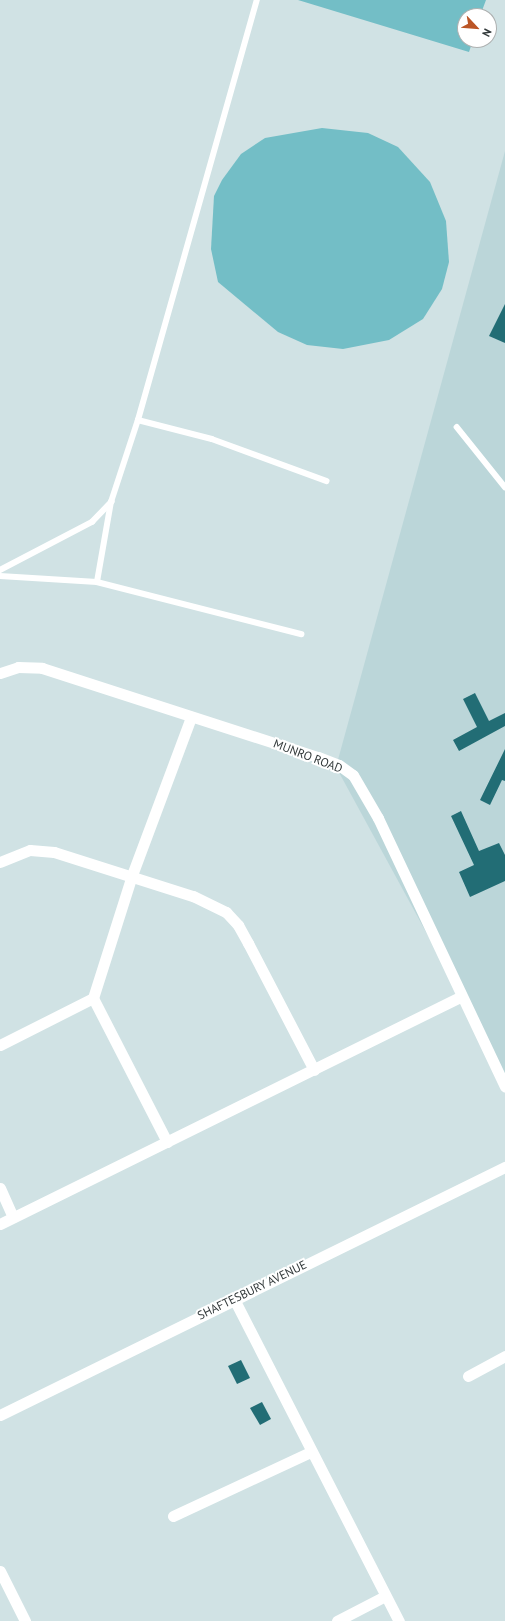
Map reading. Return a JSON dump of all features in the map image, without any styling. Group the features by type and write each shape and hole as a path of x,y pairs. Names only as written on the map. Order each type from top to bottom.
{"street":[{"name":"MUNRO ROAD","path":"0,673 18,667 42,668 339,765 353,775 378,818 460,997 505,1087"},
{"path":"167,1142 93,998 132,875 191,717"},
{"path":"0,862 30,850 43,850 132,875 210,902 230,917 248,943 314,1070"},
{"path":"0,1224 460,997"},
{"path":"0,1045 93,998"},
{"name":"SHAFTESBURY AVENUE","path":"0,1415 505,1167"},
{"path":"0,1188 13,1217"},
{"path":"234,1299 310,1452 399,1621"},
{"path":"468,1376 505,1356"},
{"path":"173,1516 310,1452"},
{"path":"0,1571 25,1621"},
{"path":"337,1621 385,1596"}],"lane":[{"path":"97,582 111,502 138,420 257,0"},
{"path":"138,420 212,440 327,481"},
{"path":"457,427 505,487"},
{"path":"0,570 92,522 111,502"},
{"path":"0,576 97,582 301,634"}],"shaded area":[{"path":"298,0 486,0 483,8 457,8 457,48 470,48 469,52"},
{"path":"322,128 368,133 398,147 430,182 446,221 449,262 442,289 423,319 389,340 343,349 307,345 278,332 218,282 211,249 214,196 222,180 241,154 265,138"},
{"path":"505,151 505,1077 336,767"}],"building":[{"path":"505,304 505,343 489,336"},
{"path":"475,693 489,721 505,713 505,726 459,751 453,740 477,727 463,699"},
{"path":"505,749 505,781 502,780 490,805 480,800"},
{"path":"461,811 479,851 499,843 505,855 505,881 470,897 459,872 474,865 451,816"},
{"path":"241,1360 250,1378 237,1384 228,1366"},
{"path":"262,1402 271,1419 260,1425 250,1408"}]}
